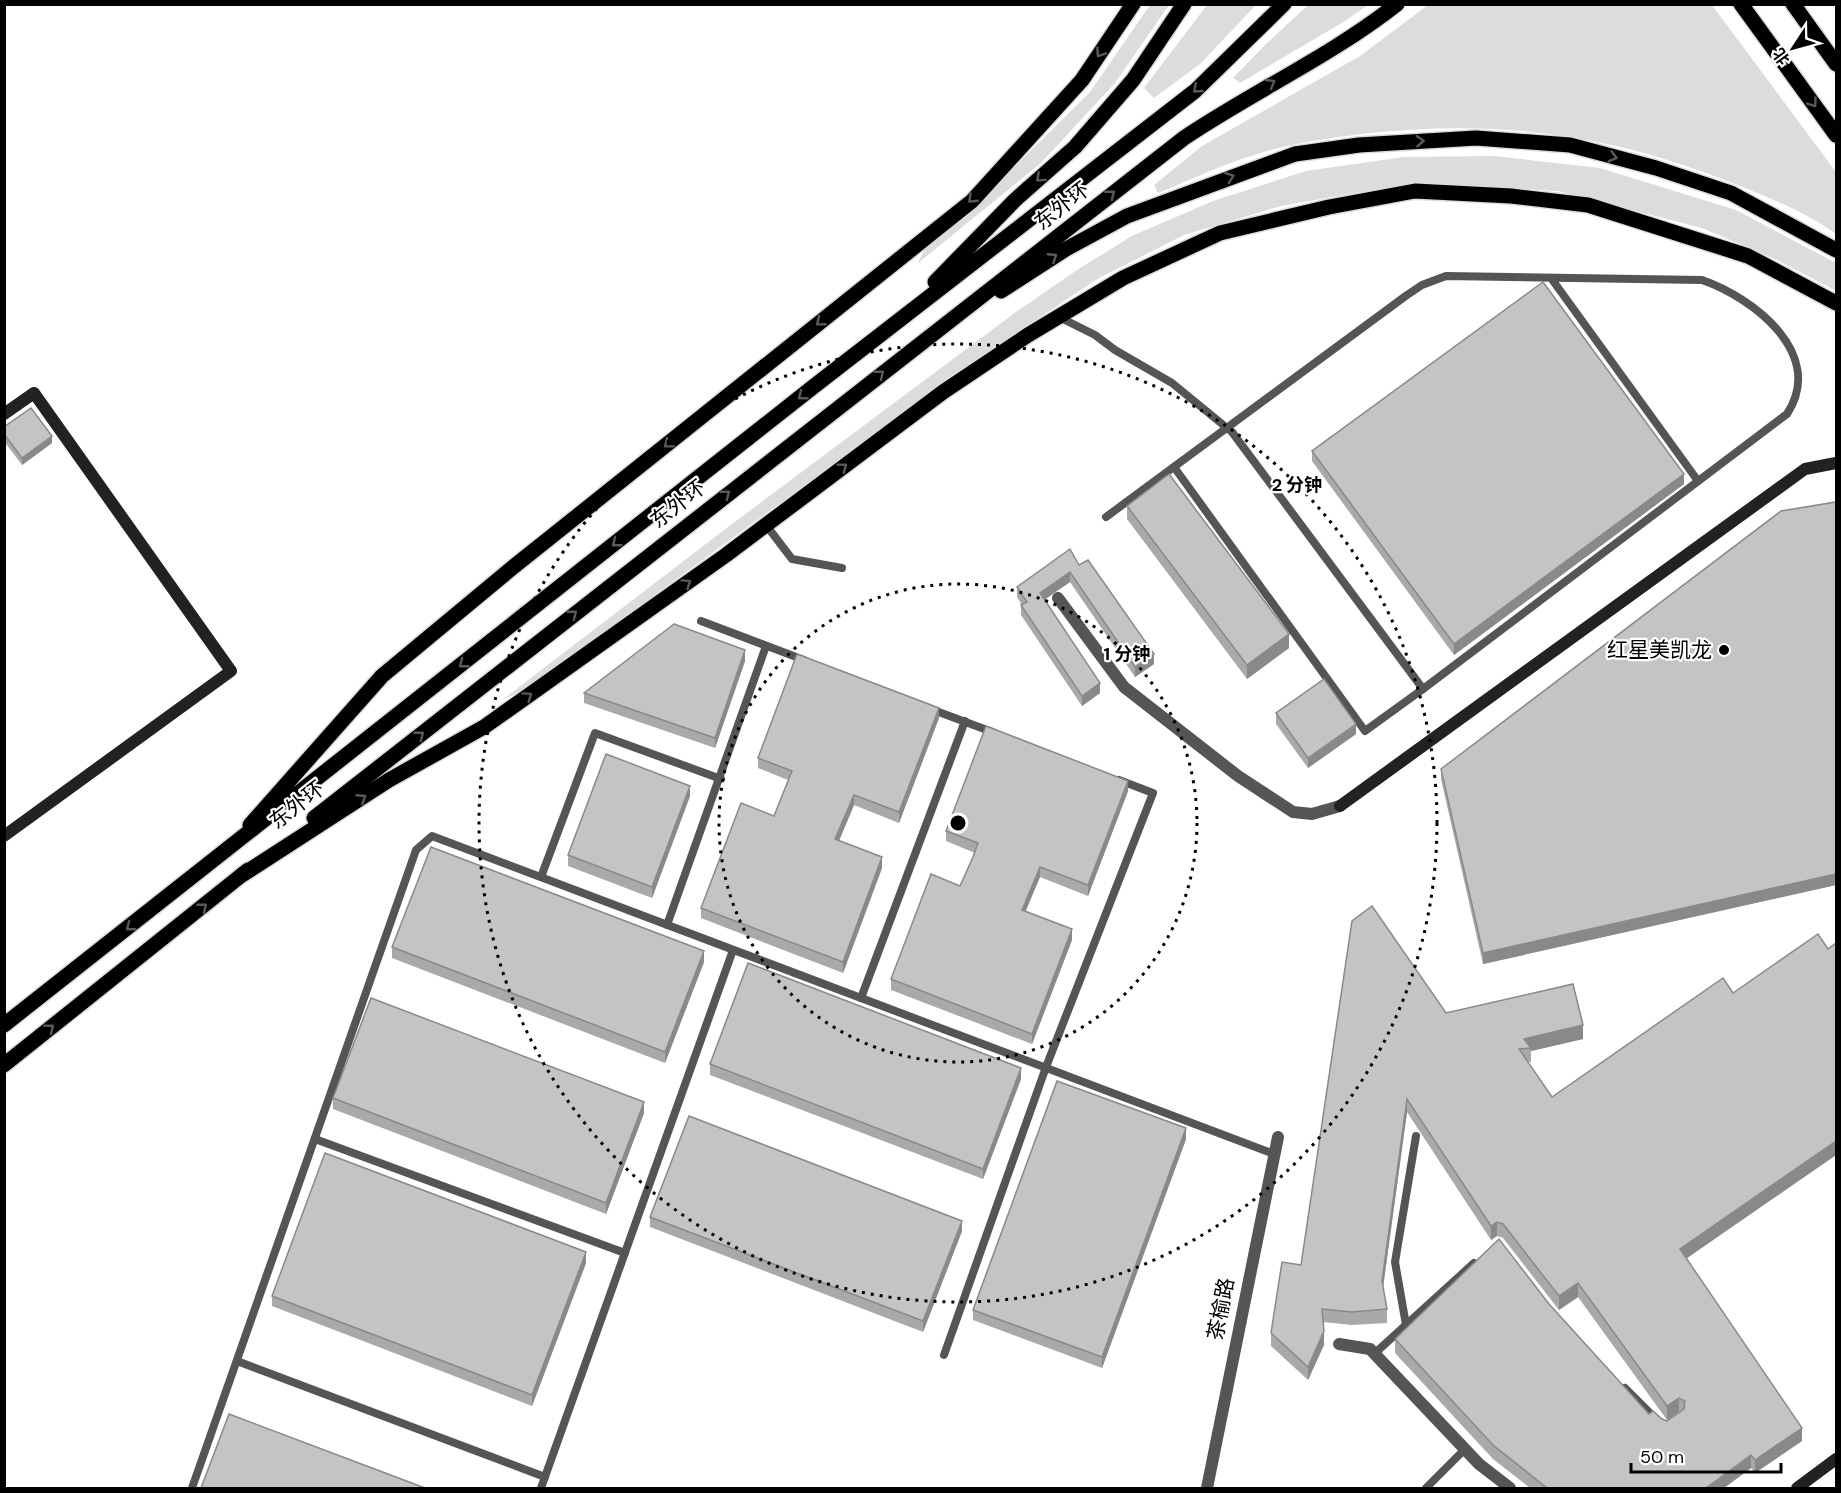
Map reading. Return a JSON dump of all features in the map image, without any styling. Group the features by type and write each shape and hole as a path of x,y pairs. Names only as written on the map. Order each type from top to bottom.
{"main road":[{"path":"226,853 382,676 512,568 972,201 1082,80 1133,4"},
{"path":"898,321 1015,200 1075,147 1133,80 1184,4"},
{"path":"4,1025 226,853 898,321 1195,91 1284,4"},
{"name":"东外环","path":"4,1065 242,875 1184,138 1246,98 1314,60 1397,4"},
{"path":"1741,4 1836,135"},
{"path":"1793,4 1836,64"},
{"path":"916,346 1066,249 1127,216 1295,154 1359,145 1476,138 1570,146 1656,168 1731,193 1836,250"},
{"path":"242,875 389,780 484,728 766,525 943,392 1123,278 1220,233 1329,207 1415,191 1511,196 1587,205 1748,256 1836,303"}],"street":[{"path":"4,414 34,393 231,671 4,836"},
{"path":"1058,598 1124,687 1238,776 1293,812 1312,814 1340,806 1805,469 1836,463"},
{"name":"茶榆路","path":"1206,1488 1278,1137"},
{"path":"1339,1344 1370,1349 1465,1449 1510,1488"},
{"path":"1797,1488 1836,1459"}],"lane":[{"path":"1106,517 1227,428 1422,285 1446,276 1702,280 1752,305 1788,345 1799,383 1796,400 1787,414 1424,689 1365,731 1174,467"},
{"path":"1551,278 1698,481"},
{"path":"1059,317 1095,335 1115,350 1172,383 1227,428 1252,457 1424,689"},
{"path":"766,525 792,559 842,568"},
{"path":"701,621 810,663"},
{"path":"667,925 721,779 766,646"},
{"path":"921,705 1009,738"},
{"path":"861,998 964,721"},
{"path":"541,877 595,733 721,779"},
{"path":"944,1355 1046,1067 1153,793 1108,776"},
{"path":"192,1488 416,850 432,836 1274,1155"},
{"path":"541,1488 733,950"},
{"path":"1406,1325 1395,1262 1416,1136"},
{"path":"315,1138 625,1253"},
{"path":"1374,1354 1481,1257"},
{"path":"237,1361 545,1477"},
{"path":"1617,1381 1666,1428"},
{"path":"1426,1488 1465,1449"}],"shaded area":[{"path":"1309,4 1368,5 1240,83 1233,78 1265,45"},
{"path":"1150,5 1169,5 1115,83 1041,163 917,264 926,247 960,221 1090,92"},
{"path":"1207,5 1256,5 1200,64 1154,98 1144,88"},
{"path":"1428,5 1712,5 1836,172 1836,234 1808,216 1777,201 1670,161 1627,148 1584,139 1497,129 1408,130 1301,143 1256,154 1158,193 1154,185 1202,146 1360,56"},
{"path":"1494,156 1600,168 1736,210 1836,263 1836,291 1775,259 1702,228 1558,191 1446,184 1360,192 1281,206 1184,235 1099,278 971,363 528,688 502,700 728,527 1016,312 1132,236 1213,201 1306,171 1404,157"}],"building":[{"path":"1543,282 1684,474 1454,644 1312,451"},
{"path":"31,408 52,436 22,458 4,434 4,427"},
{"path":"1169,474 1289,634 1247,665 1127,506"},
{"name":"红星美凯龙","path":"1836,502 1836,874 1483,953 1441,769 1781,511"},
{"path":"1070,549 1079,565 1088,560 1154,654 1135,667 1070,572 1040,593 1100,683 1082,696 1021,605 1027,602 1017,587"},
{"path":"674,624 745,650 715,738 584,693"},
{"path":"797,654 939,708 899,812 854,795 835,839 882,857 843,962 701,908 741,803 774,816 792,771 758,758"},
{"path":"1324,679 1356,724 1308,758 1276,713"},
{"path":"986,726 1128,781 1088,885 1040,867 1022,910 1072,929 1032,1034 891,979 931,874 960,886 973,857 978,843 946,831"},
{"path":"606,754 690,786 652,887 568,855"},
{"path":"431,847 704,951 665,1052 392,947"},
{"path":"1372,906 1446,1013 1573,984 1583,1025 1524,1039 1531,1048 1519,1049 1552,1097 1723,978 1733,993 1818,934 1828,949 1836,943 1836,1141 1680,1249 1802,1428 1755,1460 1751,1455 1706,1488 1547,1488 1493,1445 1395,1339 1499,1239 1549,1304 1649,1414 1653,1411 1667,1421 1684,1409 1685,1401 1679,1398 1667,1406 1578,1283 1559,1296 1503,1224 1497,1222 1491,1226 1407,1099 1382,1281 1387,1309 1352,1312 1322,1309 1324,1331 1308,1367 1271,1333 1282,1262 1301,1265 1352,921"},
{"path":"748,963 1021,1068 983,1169 710,1064"},
{"path":"371,998 644,1102 606,1203 333,1098"},
{"path":"1057,1081 1186,1128 1102,1357 973,1310"},
{"path":"689,1116 962,1221 923,1321 650,1217"},
{"path":"325,1153 586,1252 532,1395 272,1296"},
{"path":"229,1414 425,1488 201,1488"}],"place":[{"name":"红星美凯龙","path":"1724,650"}]}
